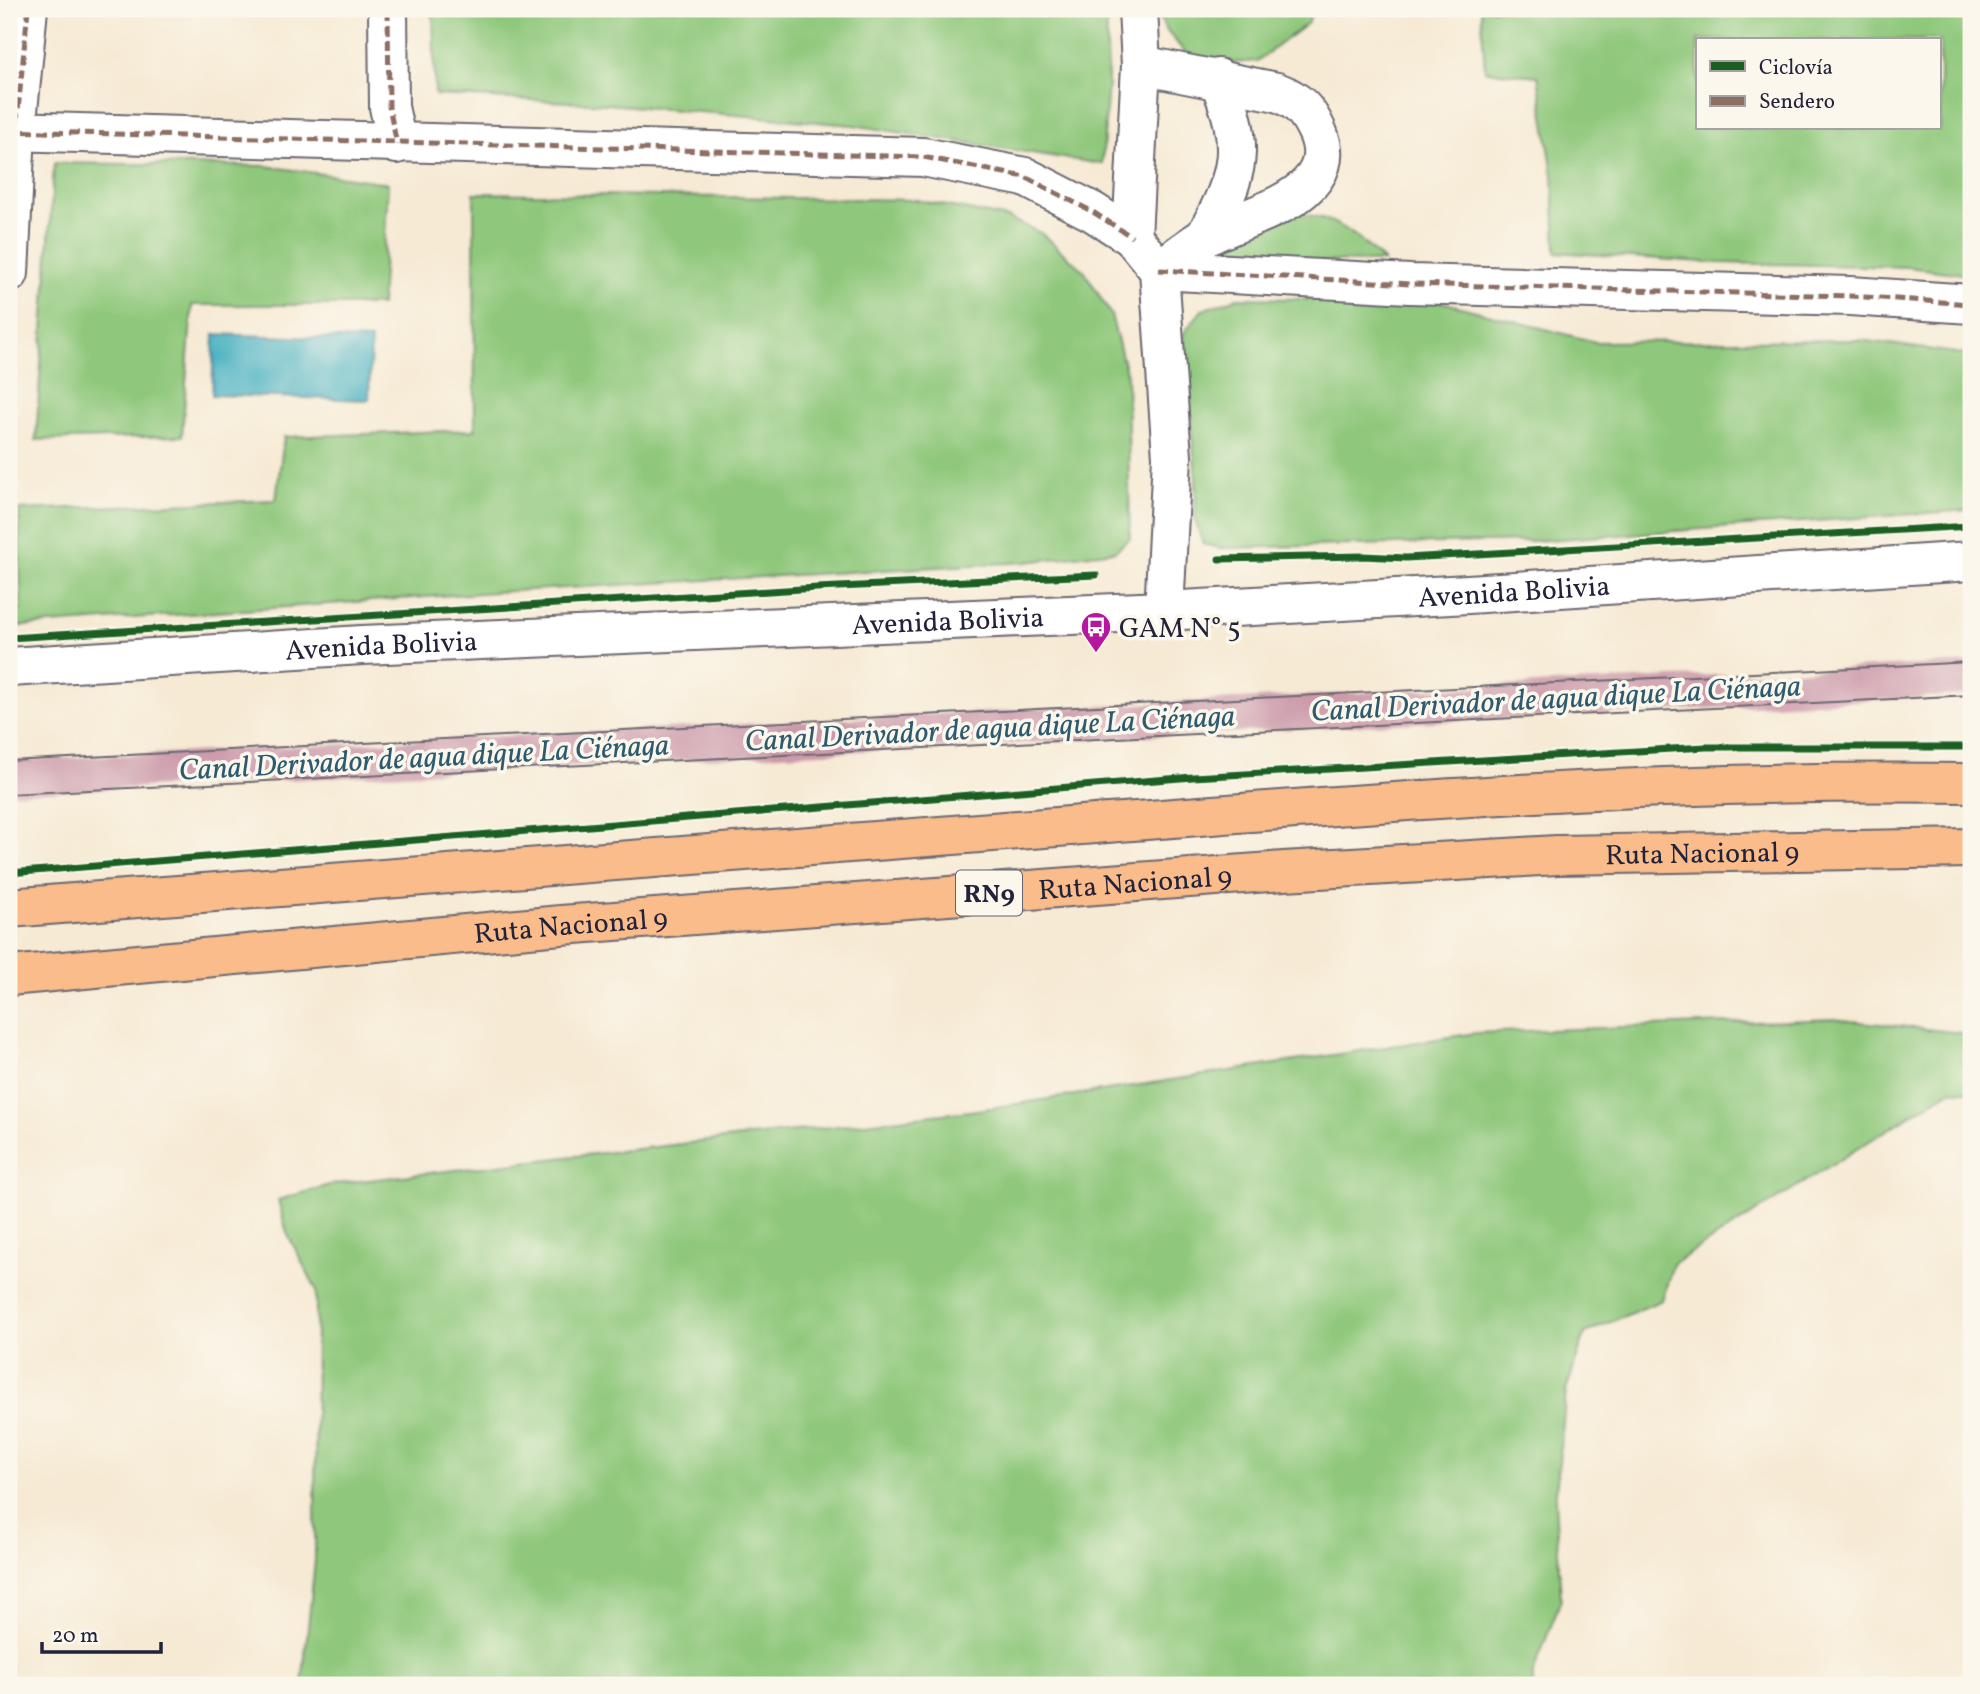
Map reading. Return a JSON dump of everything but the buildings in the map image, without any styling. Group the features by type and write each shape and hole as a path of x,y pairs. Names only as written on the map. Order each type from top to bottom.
{"highway":[{"name":"RN9","path":"9,908 1389,802 1595,790 1839,782 1971,783"},
{"name":"Ruta Nacional 9","path":"9,976 561,925 1284,871 1557,855 1971,848"}],"street":[{"path":"9,273 12,131 28,9"},
{"path":"388,9 389,107 397,144"},
{"path":"1132,237 1141,65 1138,9"},
{"path":"1141,65 1218,78 1293,98 1310,114 1320,138 1321,160 1309,187 1286,202 1205,237 1159,270"},
{"path":"1205,237 1233,179 1238,152 1231,109 1218,78"},
{"path":"12,131 923,157 1025,177 1093,212 1132,237 1159,270 1172,457 1164,611"},
{"path":"1159,270 1409,284 1850,296 1971,304"},
{"name":"Avenida Bolivia","path":"9,667 362,645 1164,611 1971,561"}],"green space":[{"path":"433,9 1106,9 1108,83 1102,164 853,125 606,104 435,95"},
{"path":"1157,9 1313,9 1308,23 1257,61 1221,64 1189,57 1165,29"},
{"path":"1481,9 1971,9 1971,275 1907,267 1718,263 1556,252 1553,175 1538,76 1485,71"},
{"path":"54,163 265,166 388,183 381,305 192,305 182,436 36,440"},
{"path":"474,193 917,200 1008,218 1041,233 1085,272 1111,315 1127,376 1130,538 1115,551 1026,562 495,592 9,627 9,611 21,610 19,510 276,500 284,437 475,430"},
{"path":"1293,214 1320,217 1332,222 1354,235 1384,262 1204,260 1272,222"},
{"path":"1237,298 1438,301 1595,342 1860,340 1971,355 1971,510 1532,541 1220,548 1203,544 1195,520 1196,478 1183,334 1202,310"},
{"path":"1833,1019 1971,1034 1971,1092 1951,1090 1673,1264 1662,1300 1585,1333 1566,1391 1555,1502 1561,1599 1533,1673 1532,1685 302,1685 315,1560 316,1289 287,1233 278,1200 333,1184 978,1110 1476,1033"}],"water":[{"path":"214,334 371,340 369,400 212,395"}],"marked path":[{"path":"9,273 16,131 28,9"},
{"path":"388,9 389,107 397,144"},
{"path":"9,131 923,157 1025,177 1093,212 1132,237"},
{"path":"1159,270 1410,284 1850,296 1971,304"}],"cycle path":[{"path":"1219,559 1363,556 1406,558 1971,526"},
{"path":"9,638 817,588 1096,575"},
{"path":"9,873 1193,777 1706,747 1971,747"}],"place":[{"name":"GAM N° 5","path":"1096,654"}],"water label":[{"name":"Canal Derivador de agua dique La Ciénaga","path":"1556,698"},
{"name":"Canal Derivador de agua dique La Ciénaga","path":"990,728"},
{"name":"Canal Derivador de agua dique La Ciénaga","path":"424,757"}]}
